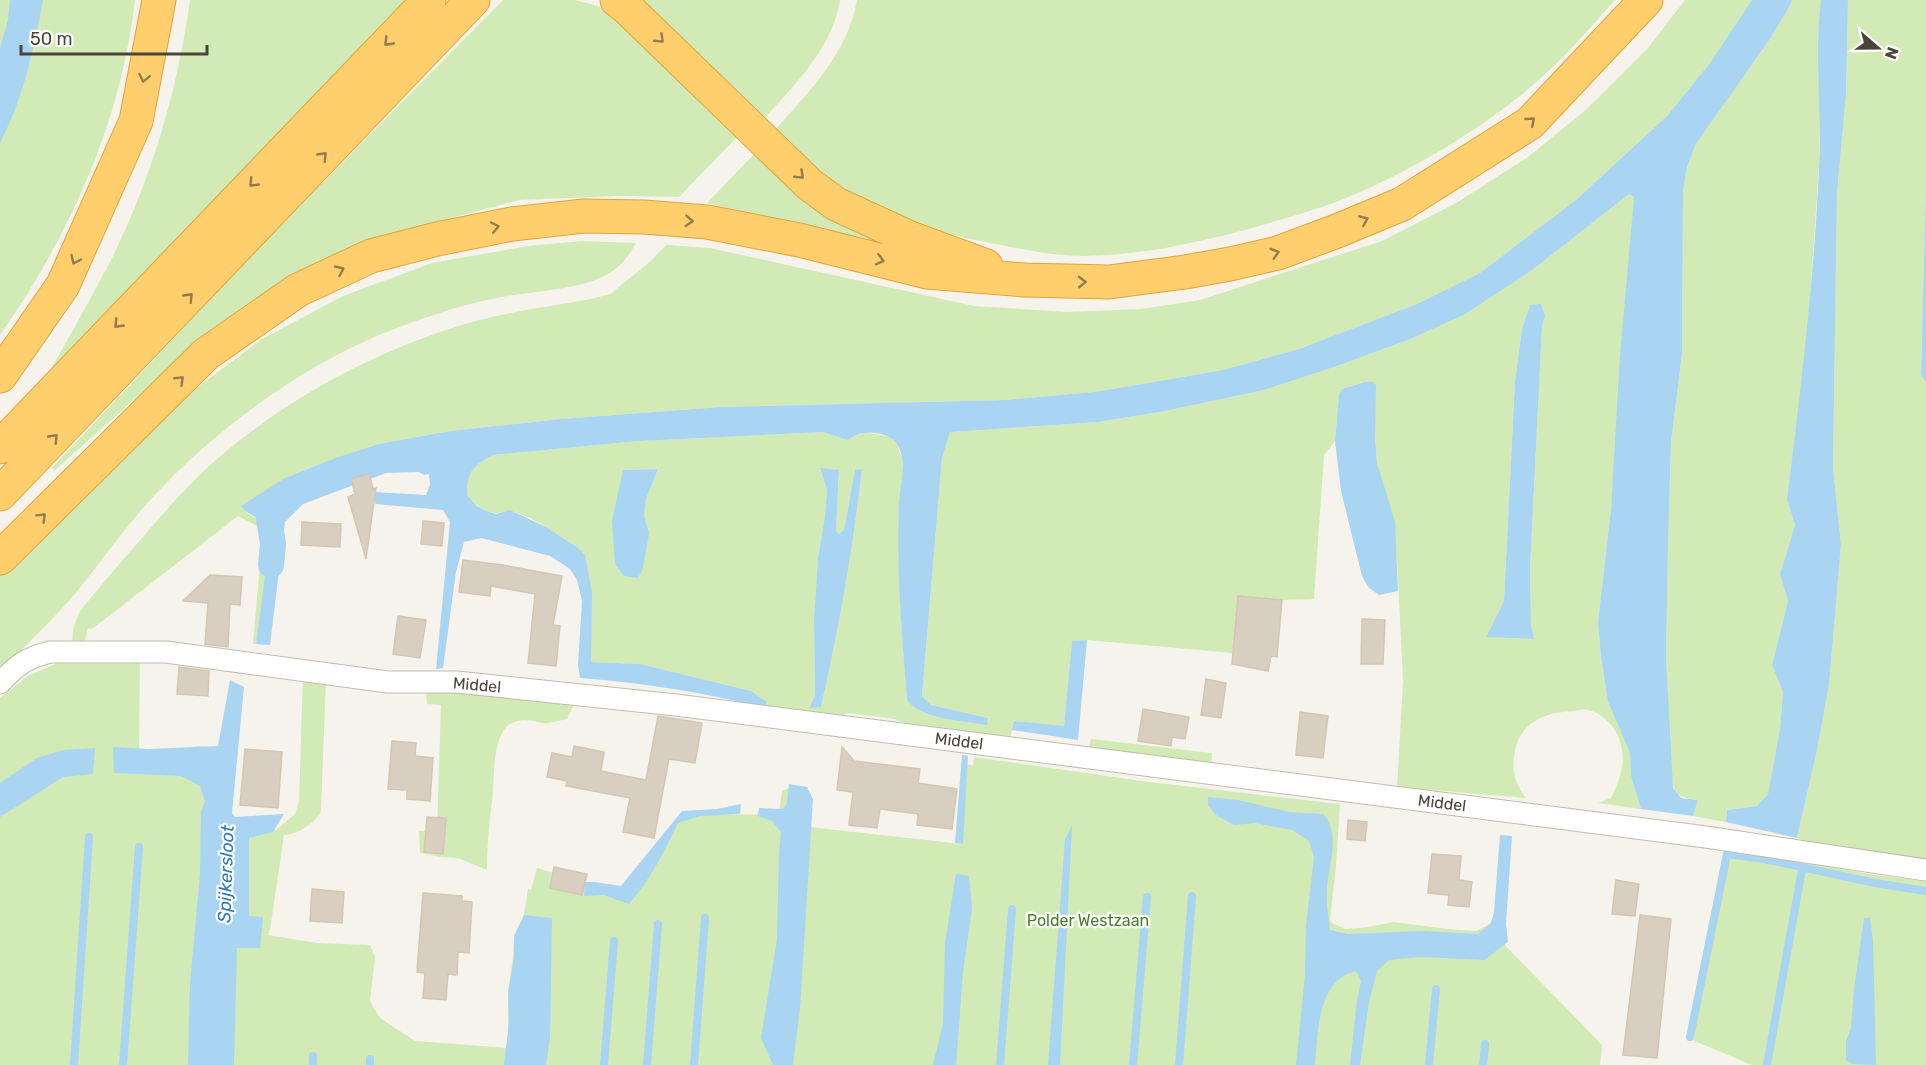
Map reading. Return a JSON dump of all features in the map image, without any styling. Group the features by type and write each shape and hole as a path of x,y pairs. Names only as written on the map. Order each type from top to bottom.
{"highway":[{"path":"0,376 63,285 136,121 159,0"},
{"path":"0,447 429,0"},
{"path":"0,494 473,0"},
{"path":"617,0 809,184 836,204 910,238 1024,280"},
{"path":"0,558 206,354 298,290 371,256 512,224 584,216 644,217 707,222 799,240 927,272 1024,280 1109,282 1230,264 1278,253 1402,204 1530,123 1646,0"}],"street":[{"name":"Middel","path":"0,683 18,665 31,657 50,652 166,652 388,682 457,682 676,705 1694,835 1926,870"}],"green space":[{"path":"0,0 135,0 118,90 105,133 88,176 49,258 0,335"},
{"path":"190,0 406,0 36,396 111,260 139,198 170,100"},
{"path":"503,0 575,0 598,6 619,20 738,136 679,197 619,196 519,200 387,235 184,355 54,471 52,468 267,239"},
{"path":"634,0 840,0 836,18 821,50 763,120"},
{"path":"857,0 1615,0 1582,37 1521,95 1463,137 1379,183 1316,209 1225,235 1146,251 1072,256 1020,249 940,232 899,218 846,190 774,131 813,86 836,54 852,19"},
{"path":"1685,0 1752,0 1710,63 1667,116 1577,199 1480,273 1417,304 1299,349 1223,370 1094,392 1005,400 721,407 561,419 450,431 379,444 335,458 285,478 247,513 257,519 273,522 256,644 253,644 263,529 238,516 92,629 88,628 84,645 73,645 74,627 80,611 171,505 224,453 275,414 330,380 418,340 483,319 610,294 651,261 666,245 710,248 974,306 1067,312 1141,309 1200,300 1382,241 1458,202 1528,157 1588,108 1648,48"},
{"path":"1793,0 1821,0 1819,166 1807,341 1787,499 1795,525 1780,574 1788,601 1772,665 1783,692 1780,729 1768,794 1757,806 1727,810 1726,822 1693,816 1698,800 1677,794 1671,773 1666,658 1668,547 1671,443 1682,354 1683,191 1687,167 1696,144 1772,36"},
{"path":"1848,0 1926,0 1926,186 1921,375 1926,382 1926,860 1836,849 1797,838 1829,685 1841,545 1833,467 1837,193 1846,94"},
{"path":"756,152 916,255 707,203"},
{"path":"1629,194 1634,197 1611,509 1598,622 1608,702 1630,753 1631,776 1641,809 1598,803 1611,798 1619,780 1623,752 1617,734 1611,725 1598,714 1586,710 1545,716 1529,725 1523,732 1518,741 1513,764 1516,781 1526,798 1397,787 1403,681 1397,559 1377,463 1375,436 1364,382 1342,389 1339,394 1335,441 1324,455 1314,599 1282,600 1239,596 1233,653 1087,640 1072,641 1064,727 1014,721 1010,739 915,727 895,719 848,713 832,720 764,708 767,702 751,691 640,664 591,662 577,547 528,517 509,511 493,513 477,505 467,495 468,480 472,470 493,455 639,441 823,432 847,440 864,432 891,437 897,444 902,458 903,472 899,502 901,620 907,700 921,711 932,715 987,724 988,718 931,705 922,697 942,458 950,432 1098,422 1165,411 1264,390 1408,340 1531,271","holes":["1530,306 1545,316 1542,326 1530,569 1533,639 1486,637 1504,601 1515,381 1522,329","658,469 646,499 644,516 623,470","820,469 839,471 836,531 839,535 844,530 855,470 862,470 845,589 821,707 809,707 815,695 814,619 818,558 827,490"]},
{"path":"583,241 636,243 622,263 602,277 565,288 481,301 408,324 348,349 287,384 258,404 201,449 176,473 133,520 70,600 0,671 0,572 171,407 262,339 343,296 432,263 528,246"},
{"name":"Polder Westzaan","path":"140,657 139,750 187,749 197,746 228,749 229,819 270,826 276,830 295,814 299,801 303,675 326,679 321,811 306,828 284,835 268,935 317,943 370,945 375,957 370,1001 380,1018 415,1041 508,1048 508,992 514,936 524,915 528,889 531,890 537,868 611,890 631,888 682,815 779,814 782,791 791,787 801,826 962,844 967,765 973,765 974,757 1149,782 1340,804 1330,919 1332,923 1345,929 1394,922 1476,931 1490,924 1496,912 1495,935 1602,1045 1600,1065 0,1065 0,698 28,676 62,661"},
{"path":"426,691 504,692 576,701 567,719 548,723 517,721 505,728 500,737 495,758 487,870 458,858 420,853 419,831 437,829 441,705 427,704"},
{"path":"1091,739 1212,753 1211,768 1088,751"},
{"path":"1730,848 1875,875 1926,881 1926,1065 1769,1065 1770,1060 1767,1059 1766,1065 1752,1065 1692,1040"}],"water":[{"path":"10,0 43,0 27,73 0,143 0,48 8,20"},
{"path":"1752,0 1793,0 1772,36 1696,144 1687,167 1683,191 1682,354 1671,443 1666,658 1673,788 1681,798 1698,800 1693,816 1641,809 1631,776 1630,753 1608,702 1601,657 1598,622 1611,509 1620,356 1634,197 1629,194 1531,271 1465,314 1408,340 1337,366 1264,390 1165,411 1098,422 950,432 942,458 922,696 931,705 988,718 987,725 932,715 921,711 907,700 898,552 902,458 895,441 882,434 873,433 860,434 847,440 823,432 639,441 493,455 476,466 468,480 467,495 477,506 496,514 510,510 546,527 577,547 585,555 592,593 591,662 640,664 751,691 767,702 764,708 673,689 580,678 578,664 582,601 577,580 570,569 550,556 481,538 464,542 456,572 443,668 436,669 450,522 443,510 375,504 374,492 426,495 430,485 429,474 424,475 419,472 386,473 303,504 285,522 270,645 256,644 272,523 255,517 241,506 285,478 335,458 379,444 450,431 561,419 721,407 1005,400 1094,392 1223,370 1299,349 1417,304 1480,273 1577,199 1667,116 1710,63"},
{"path":"1821,0 1848,0 1846,94 1837,193 1833,467 1841,545 1829,685 1797,838 1726,822 1727,810 1757,806 1768,794 1780,729 1783,692 1772,665 1788,601 1780,574 1795,525 1787,499 1806,334 1817,210 1820,147 1818,42"},
{"path":"1926,186 1926,382 1921,375"},
{"path":"1541,304 1545,316 1542,326 1530,569 1531,626 1534,639 1486,637 1504,601 1515,381 1522,329 1530,305"},
{"path":"1373,382 1376,385 1377,463 1395,522 1398,591 1379,595 1368,587 1362,576 1341,491 1335,441 1339,394 1342,389"},
{"path":"820,468 839,470 836,531 839,534 844,530 855,470 862,469 850,559 828,678 821,707 809,708 815,695 814,619 818,558 827,490"},
{"path":"658,469 646,499 644,516 649,533 643,568 638,578 624,576 615,564 612,521 623,470"},
{"path":"1087,640 1078,740 1012,730 1014,721 1064,726 1072,641"},
{"name":"Spijkersloot","path":"230,680 244,687 232,813 235,817 284,814 273,832 249,838 249,916 263,917 260,948 237,948 234,1065 188,1065 190,984 200,875 201,812 205,801 200,786 181,776 114,773 113,747 148,749 218,746"},
{"path":"95,748 93,774 63,777 0,817 0,783 37,758 63,750"},
{"path":"962,755 968,756 963,844 955,843"},
{"path":"789,784 807,787 813,799 800,1008 793,1065 773,1065 761,1038 777,940 781,832 772,821 758,816 759,808 783,809 787,803"},
{"path":"1208,797 1238,800 1289,812 1323,814 1332,830 1333,839 1327,892 1330,930 1348,934 1423,931 1478,934 1491,923 1494,912 1500,835 1512,836 1506,924 1508,942 1484,960 1420,957 1389,960 1377,971 1369,1002 1360,1065 1350,1065 1361,981 1356,971 1343,976 1327,996 1322,1009 1315,1065 1296,1065 1305,975 1306,926 1314,857 1309,841 1292,830 1255,823 1234,825 1216,815 1208,805"},
{"path":"741,804 740,814 700,816 678,823 650,875 629,904 604,895 584,896 585,882 621,886 682,811 717,809"},
{"path":"1072,826 1060,1065 1048,1065 1065,839"},
{"path":"956,874 969,876 972,908 963,972 956,1065 933,1065 943,1023 945,943"},
{"path":"524,915 552,918 550,1038 546,1065 504,1065 514,936"},
{"path":"1864,918 1870,918 1873,941 1876,1065 1853,1064 1846,1060 1846,1041 1851,1028"}],"building":[{"path":"369,474 373,489 376,488 366,559 348,497 355,494 351,479"},
{"path":"423,521 444,523 442,546 421,544"},
{"path":"302,522 341,524 340,547 301,545"},
{"path":"463,560 562,576 553,625 560,626 556,666 528,663 535,594 491,586 490,596 459,592"},
{"path":"210,575 242,577 240,605 230,604 228,647 205,644 208,603 183,601"},
{"path":"1238,596 1282,600 1277,657 1271,656 1268,671 1232,664"},
{"path":"398,616 426,620 420,658 393,654"},
{"path":"1362,619 1385,620 1383,664 1361,664"},
{"path":"179,667 209,671 208,696 177,694"},
{"path":"1206,679 1226,683 1221,718 1201,715"},
{"path":"1143,709 1189,717 1185,739 1172,737 1171,746 1138,741"},
{"path":"1300,712 1328,716 1323,758 1296,755"},
{"path":"658,716 702,723 695,763 669,759 654,838 623,832 630,798 566,786 567,781 547,777 552,753 572,757 574,746 604,752 601,771 646,780"},
{"path":"392,741 416,743 415,756 433,758 430,801 407,799 407,790 388,789"},
{"path":"842,747 854,761 920,769 918,783 957,789 952,829 917,825 918,814 880,809 877,828 849,825 853,792 837,790"},
{"path":"245,749 282,752 278,808 240,805"},
{"path":"427,817 446,818 443,854 424,852"},
{"path":"1348,820 1367,822 1365,841 1347,839"},
{"path":"1432,854 1461,856 1459,880 1472,882 1469,907 1448,905 1449,895 1428,893"},
{"path":"554,867 587,874 582,895 550,888"},
{"path":"1616,880 1639,884 1635,916 1612,914"},
{"path":"312,889 344,892 342,923 310,921"},
{"path":"423,893 462,896 462,901 472,902 469,953 458,952 457,975 448,974 446,1000 423,998 425,973 417,972"},
{"path":"1640,915 1671,919 1657,1058 1623,1055"}],"waterway":[{"path":"271,565 273,544 267,506 283,501"},
{"path":"74,1065 89,837"},
{"path":"123,1065 139,847"},
{"path":"1690,1037 1727,854 1764,859 1875,883 1926,891"},
{"path":"1767,1065 1802,869"},
{"path":"1179,1065 1192,896"},
{"path":"1133,1065 1147,897"},
{"path":"1000,1065 1012,909"},
{"path":"694,1065 705,918"},
{"path":"647,1065 658,924"},
{"path":"604,1065 614,941"},
{"path":"1429,1065 1436,989"},
{"path":"1483,1065 1485,1044"},
{"path":"313,1056 313,1065"},
{"path":"370,1059 370,1065"}]}
